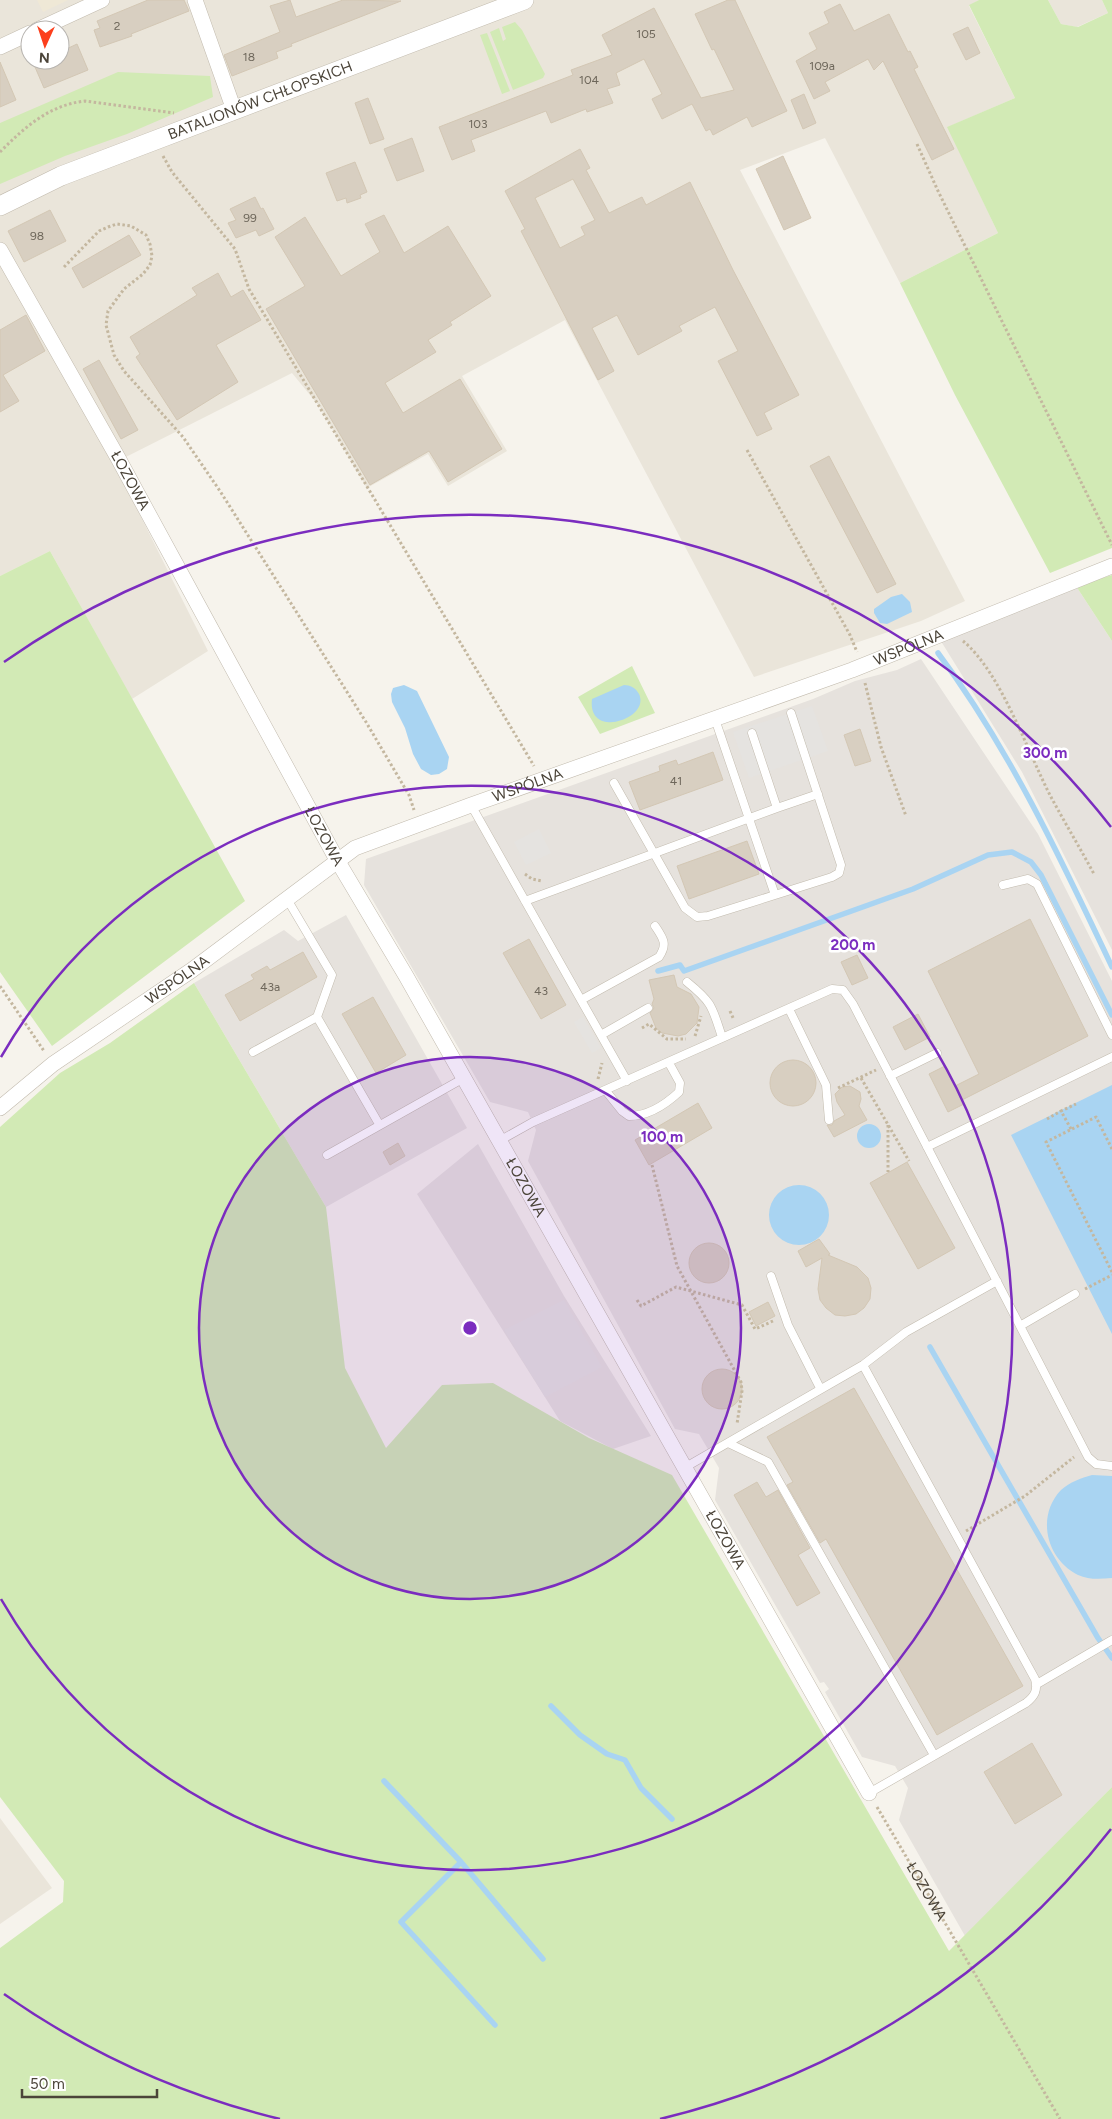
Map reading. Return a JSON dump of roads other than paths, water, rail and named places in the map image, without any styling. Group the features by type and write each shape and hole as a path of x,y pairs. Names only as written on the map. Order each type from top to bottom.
{"street":[{"path":"59,20 102,0"},
{"path":"195,0 234,110"},
{"name":"BATALIONÓW CHŁOPSKICH","path":"0,206 61,176 524,0"},
{"path":"0,47 20,38"},
{"name":"ŁOZOWA","path":"0,250 118,458 337,860 406,976 869,1793"},
{"name":"WSPÓLNA","path":"0,1108 53,1064 192,970 355,848 541,780 715,720 860,666 1112,566"}],"lane":[{"path":"614,783 685,908 697,917 708,916 832,877 839,873 841,865 792,713"},
{"path":"715,720 774,895"},
{"path":"752,733 777,808"},
{"path":"525,901 654,852 818,794"},
{"path":"471,805 627,1082"},
{"path":"1003,885 1028,879 1037,884 1112,1035"},
{"path":"253,1052 317,1017 332,975 287,899"},
{"path":"581,1000 659,957 664,950 664,940 655,926"},
{"path":"687,982 710,1003 722,1037"},
{"path":"499,1141 533,1122 627,1082 722,1037 832,989 842,990 853,1004 1088,1457 1096,1464 1112,1466"},
{"path":"601,1035 648,1008"},
{"path":"789,1009 826,1085 829,1120"},
{"path":"317,1017 379,1124"},
{"path":"890,1076 937,1053"},
{"path":"927,1147 1112,1057"},
{"path":"606,1091 622,1111 629,1116 649,1112 670,1100 679,1092 680,1083 669,1062"},
{"path":"327,1154 464,1078"},
{"path":"771,1276 785,1316 820,1388"},
{"path":"684,1468 820,1388 863,1365 906,1332 997,1281"},
{"path":"1020,1326 1075,1294"},
{"path":"863,1365 1037,1684 1034,1696 1026,1703 869,1793"},
{"path":"731,1441 768,1462 934,1755"},
{"path":"1037,1684 1112,1640"}],"water":[{"path":"902,594 910,602 912,612 887,624 880,623 874,613 874,609 891,597"},
{"path":"404,685 417,691 449,757 447,769 439,774 431,775 421,769 413,754 405,728 392,702 391,694 393,688"},
{"path":"624,685 633,687 639,694 640,703 636,711 618,721 608,722 599,719 593,712 592,699"},
{"path":"1112,1085 1112,1334 1011,1135"},
{"path":"869,1124 874,1125 880,1131 880,1141 874,1147 869,1148 864,1147 858,1141 857,1136 858,1131 864,1125"},
{"path":"793,1185 805,1185 816,1190 824,1198 829,1209 827,1227 816,1240 805,1245 793,1245 782,1240 774,1232 769,1221 769,1209 774,1198 782,1190"},
{"path":"1092,1475 1112,1476 1112,1578 1082,1577 1067,1568 1058,1559 1048,1536 1047,1524 1053,1500 1068,1485"}],"waterway":[{"path":"938,653 964,689 1011,766 1053,845 1112,967"},
{"path":"658,971 680,965 684,971 913,889 988,855 1012,852 1031,862 1041,875 1112,1015"},
{"path":"930,1347 1098,1638 1112,1658"},
{"path":"551,1706 580,1735 607,1754 625,1760 641,1788 672,1819"},
{"path":"384,1781 461,1862 401,1922 495,2025"},
{"path":"461,1862 543,1959"}]}
